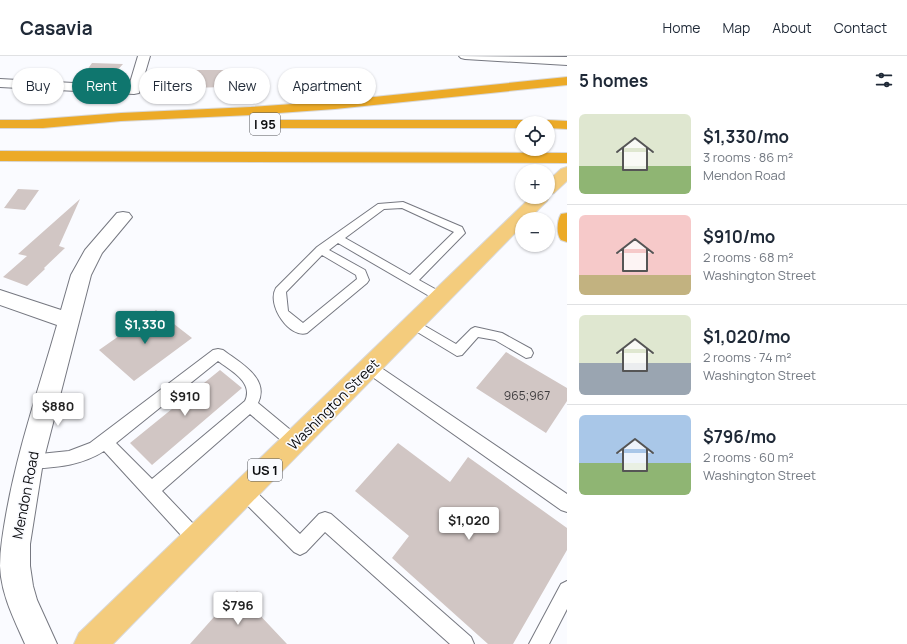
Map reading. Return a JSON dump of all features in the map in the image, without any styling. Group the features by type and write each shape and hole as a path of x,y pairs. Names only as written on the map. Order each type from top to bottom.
{"highway":[{"path":"29,124 121,116 244,112 328,106 567,81"},
{"name":"I 95","path":"0,124 515,124"},
{"path":"555,124 567,125"},
{"path":"0,156 567,158"},
{"path":"567,218 567,236"}],"main road":[{"path":"555,183 567,172"},
{"name":"Washington Street","path":"90,644 534,204"}],"street":[{"path":"0,83 134,90 144,56"},
{"path":"464,56 567,61"},
{"name":"Mendon Road","path":"41,644 23,603 9,588 15,566 16,544 22,502 30,462 79,283 89,259 99,243 123,217"},
{"path":"0,297 69,320"}],"lane":[{"path":"320,250 361,273 363,280 303,330 283,315 279,304 280,291 320,250 382,206 403,205 458,229 460,233 412,280"},
{"path":"338,238 440,297"},
{"path":"413,324 457,351 475,332 498,336 526,353"},
{"path":"30,462 75,458 85,455 105,442 218,354 249,378 255,393 250,405 151,490"},
{"path":"369,367 567,504"},
{"path":"250,405 294,442"},
{"path":"105,442 196,539"},
{"path":"244,491 300,546 325,520 464,644"},
{"path":"539,644 567,590"}],"building":[{"path":"92,63 123,64 119,68 88,68"},
{"path":"206,70 214,70 214,87 206,88"},
{"path":"18,189 39,190 25,210 4,208"},
{"path":"80,199 59,246 65,248 44,268 45,269 27,286 3,277 27,256 18,254"},
{"path":"156,310 192,338 134,381 99,350"},
{"path":"506,352 567,388 567,401 546,433 476,388"},
{"path":"220,370 242,388 152,465 130,443"},
{"path":"398,443 450,482 468,457 567,528 567,550 513,644 488,644 392,558 409,536 355,491"},
{"path":"237,591 287,644 190,644"}]}
